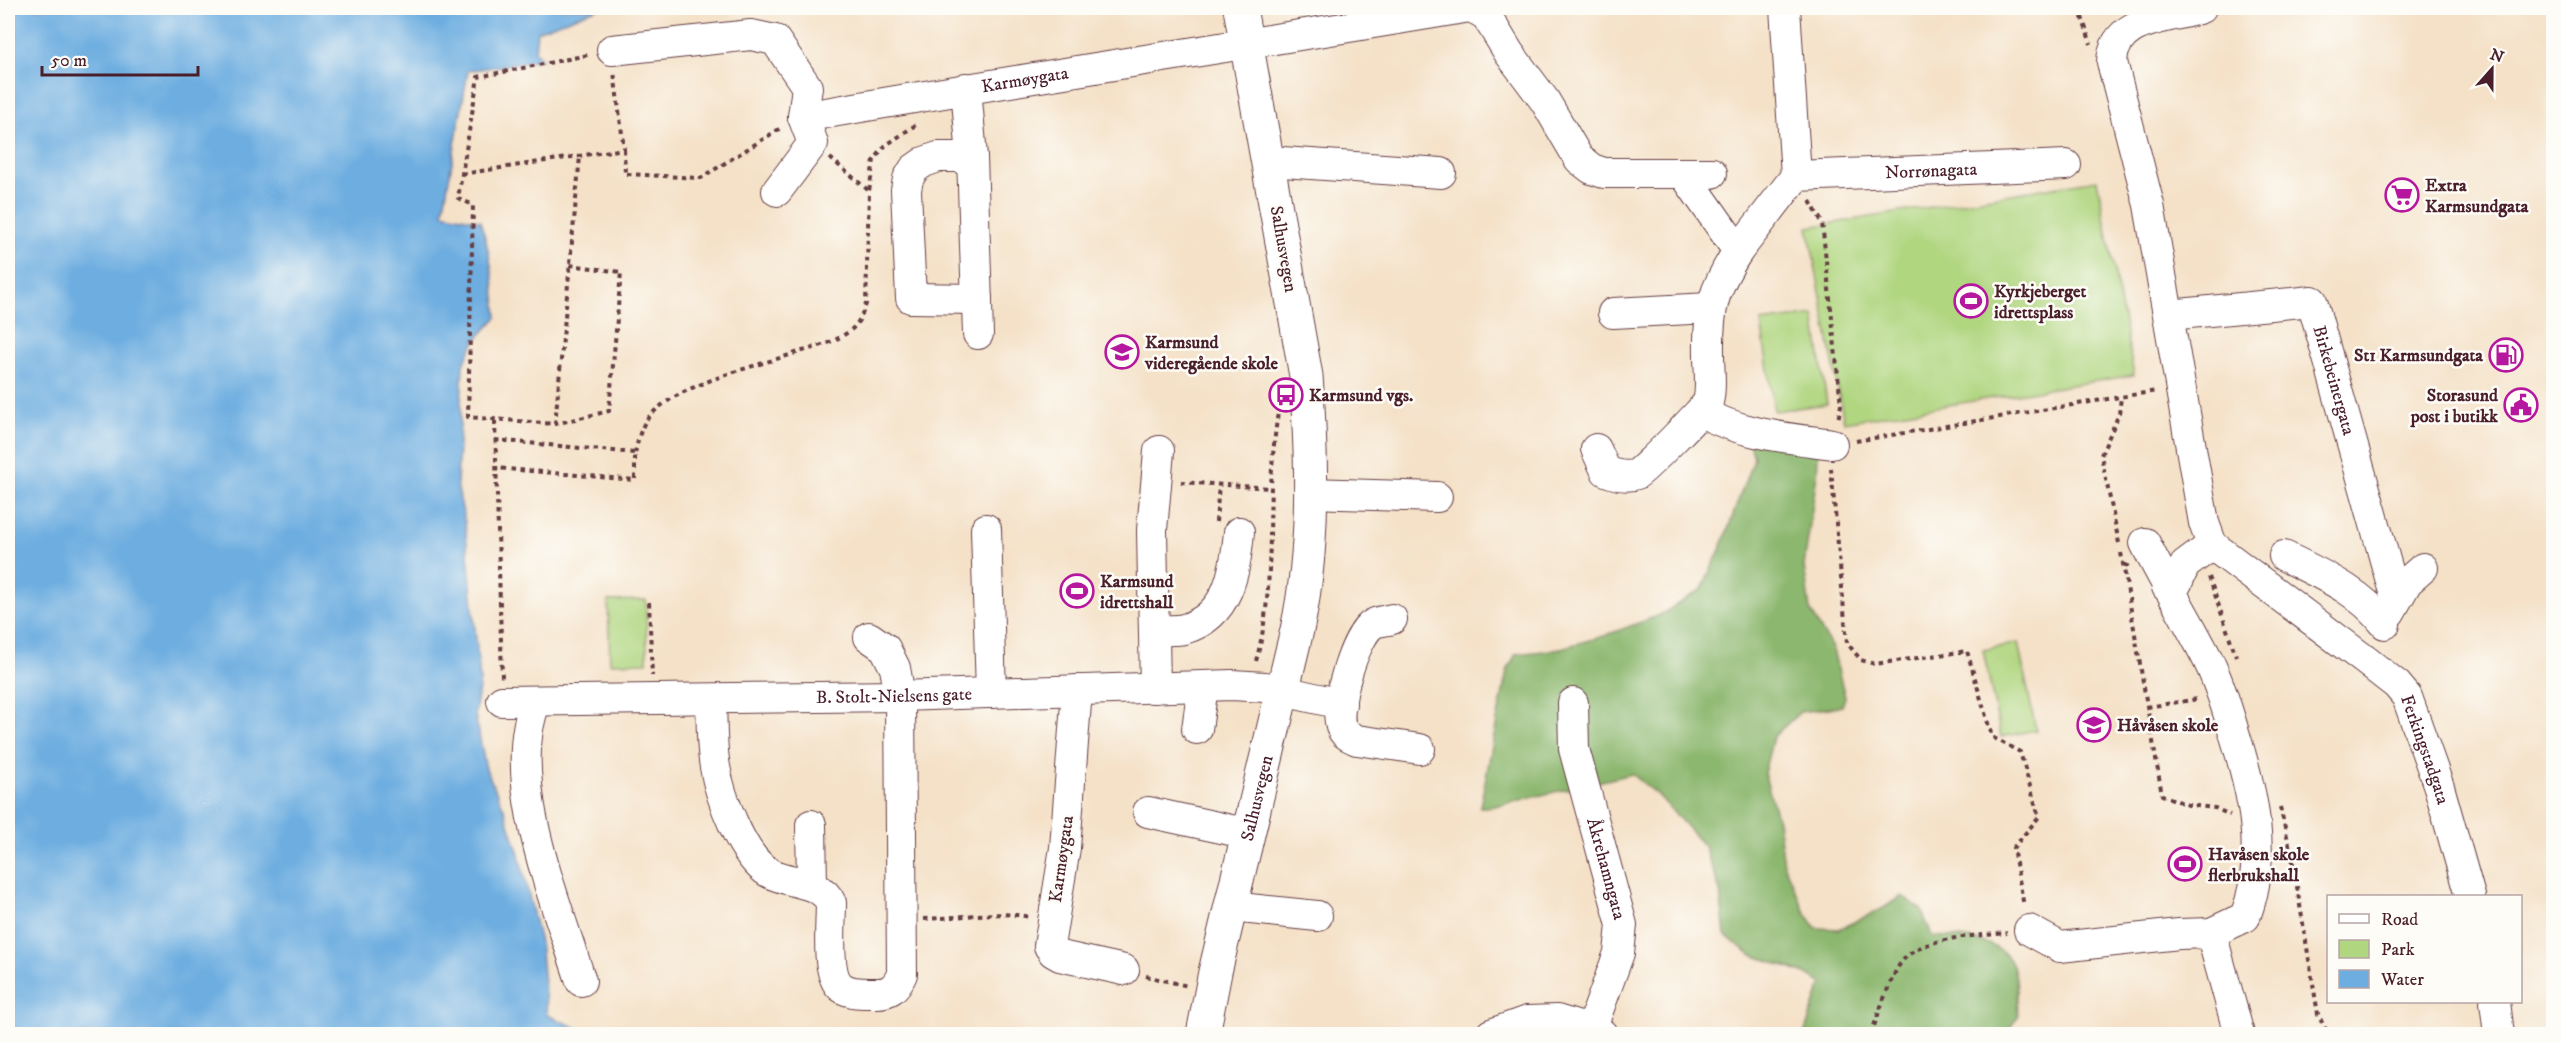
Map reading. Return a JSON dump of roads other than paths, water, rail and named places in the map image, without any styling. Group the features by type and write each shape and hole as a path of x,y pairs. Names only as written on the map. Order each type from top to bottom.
{"main road":[{"name":"Salhusvegen","path":"1203,1035 1306,590 1310,493 1310,436 1306,376 1240,8"}],"street":[{"name":"Karmøygata","path":"808,130 966,88 1474,8"},
{"path":"1474,8 1486,15 1509,53 1545,101 1579,159 1592,169 1604,173 1698,174 1738,251"},
{"path":"1596,448 1606,471 1617,475 1634,475 1644,470 1659,452 1702,412 1708,402 1710,308 1717,288 1738,251 1796,176 1785,8"},
{"path":"2201,8 2131,28 2116,43 2112,53 2114,73 2143,173 2204,523 2212,545 2365,660 2407,582 2423,568"},
{"path":"612,50 751,35 775,40 807,87 808,130 777,191"},
{"path":"966,88 972,157 978,333"},
{"path":"972,157 938,157 924,162 914,170 906,190 911,298 977,299"},
{"path":"1268,161 1442,173"},
{"name":"Norrønagata","path":"1796,176 2066,165"},
{"name":"Birkebeinergata","path":"2169,315 2312,301 2390,612"},
{"path":"1613,313 1710,308"},
{"path":"1702,412 1718,422 1748,430 1832,444"},
{"path":"1155,687 1156,630 1152,530 1159,451"},
{"path":"1310,493 1437,497"},
{"path":"986,529 991,693"},
{"path":"1156,630 1183,629 1197,624 1220,605 1233,576 1239,532"},
{"path":"2029,930 2060,947 2179,934 2211,933 2245,917 2251,901 2255,880 2255,828 2243,762 2223,695 2208,661 2145,543"},
{"path":"2167,586 2177,582 2185,565 2212,545"},
{"path":"2284,556 2346,587 2376,612 2390,612"},
{"path":"1392,619 1373,624 1365,632 1352,660 1341,704 1339,718 1341,728 1347,736 1357,740 1420,749"},
{"path":"711,699 713,752 719,784 736,830 750,854 766,871 786,881 822,890 831,903 831,969 839,986 849,992 887,992 897,985 902,974 900,696 895,668 885,648 869,637"},
{"name":"Ferkingstadgata","path":"2365,660 2397,685 2407,697 2439,787 2469,895"},
{"name":"B. Stolt-Nielsens gate","path":"502,701 900,696 1250,685 1282,692"},
{"path":"1197,729 1203,686"},
{"name":"Karmøygata","path":"1077,690 1065,848 1048,940 1053,952 1060,956 1124,970"},
{"path":"1282,692 1341,704"},
{"path":"536,701 529,717 526,739 527,793 547,872 581,981"},
{"name":"Åkrehamngata","path":"1573,703 1574,749 1622,925 1619,953 1596,1032"},
{"path":"1148,812 1249,834"},
{"path":"812,825 812,886"},
{"path":"1231,907 1317,916"},
{"path":"2211,933 2239,1035"},
{"path":"2495,1003 2499,1035"},
{"path":"1491,1035 1527,1021 1557,1020 1596,1032"}],"water":[{"path":"8,8 599,8 537,31 535,52 542,59 468,71 443,213 480,221 489,256 497,317 475,341 463,365 457,484 465,523 480,680 475,715 486,769 505,811 519,854 540,942 547,1015 591,1034 8,1034"}],"place":[{"name":"Extra Karmsundgata","path":"2402,195"},
{"name":"Kyrkjeberget idrettsplass","path":"1971,301"},
{"name":"Karmsund videregående skole","path":"1122,352"},
{"name":"St1 Karmsundgata","path":"2506,355"},
{"name":"Karmsund vgs.","path":"1286,395"},
{"name":"Storasund post i butikk","path":"2521,405"},
{"name":"Karmsund idrettshall","path":"1077,591"},
{"name":"Håvåsen skole","path":"2094,725"},
{"name":"Havåsen skole flerbrukshall","path":"2185,864"}]}
